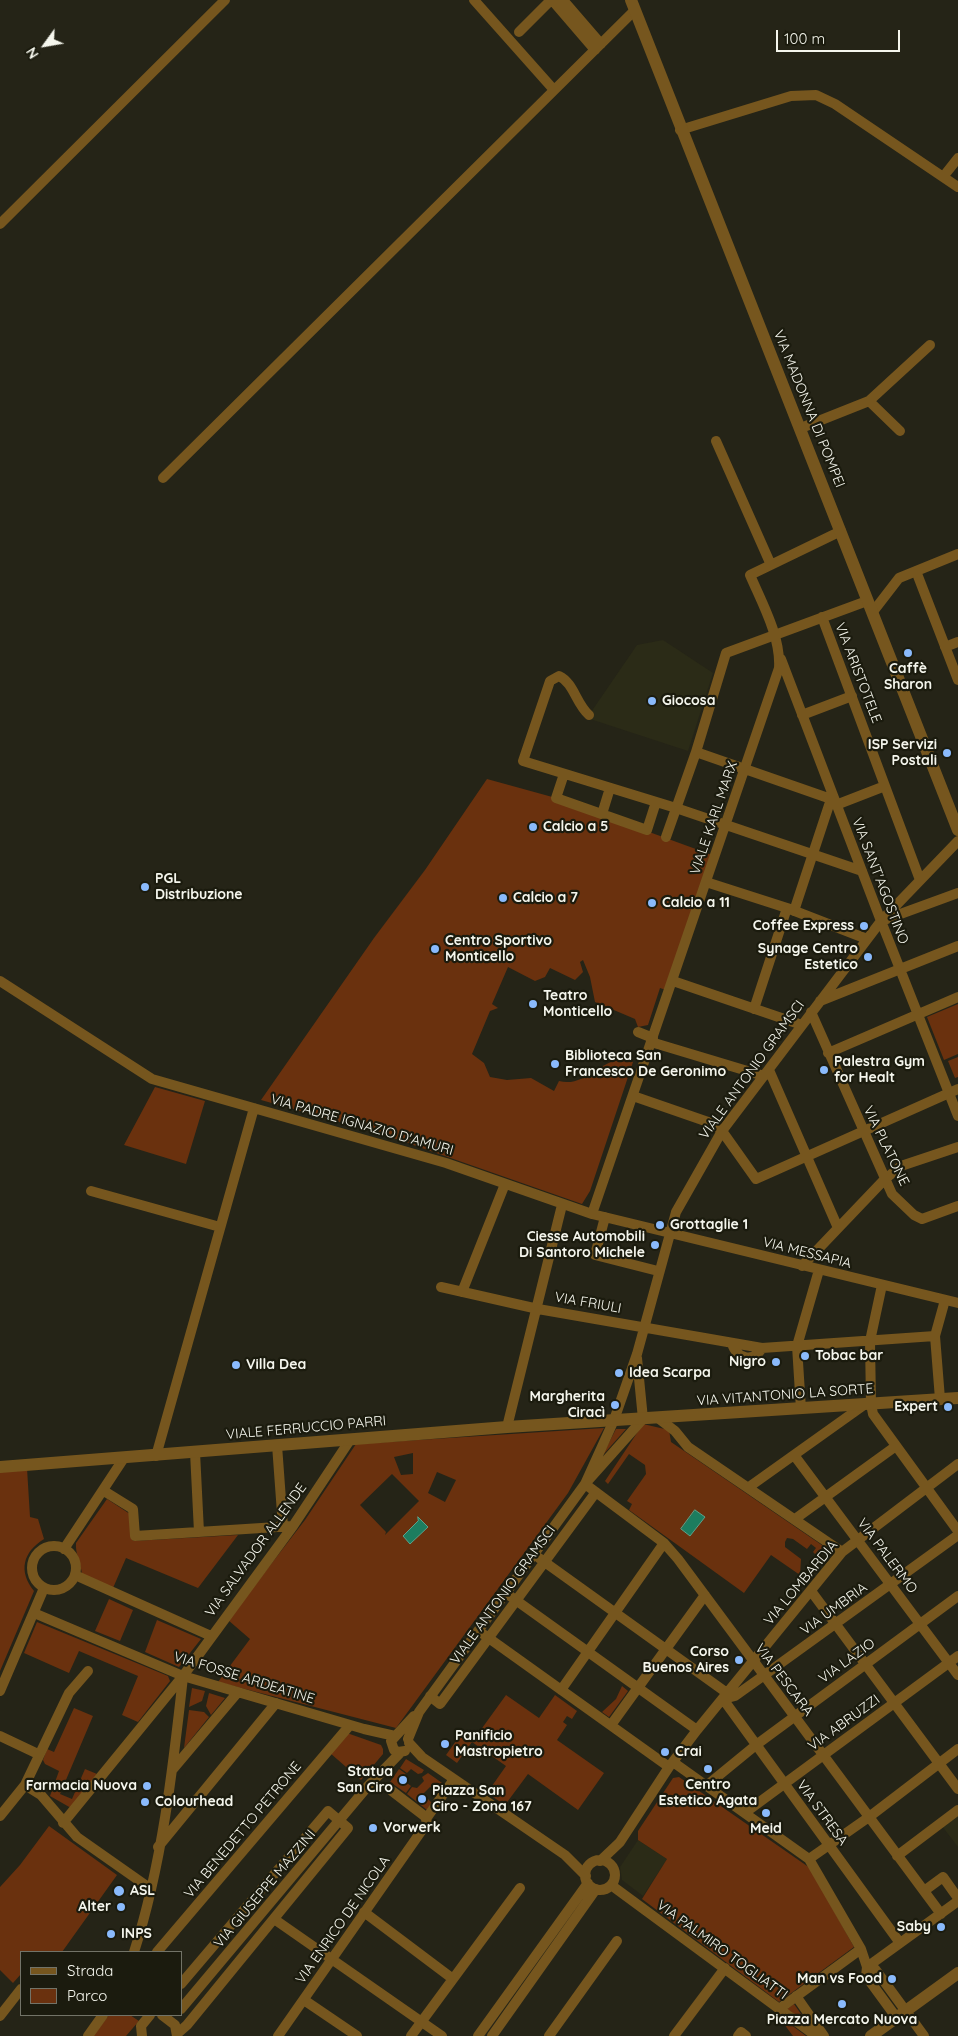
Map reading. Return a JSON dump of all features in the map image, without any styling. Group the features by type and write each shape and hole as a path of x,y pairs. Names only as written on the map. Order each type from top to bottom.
{"street":[{"path":"0,224 225,0"},
{"path":"474,0 554,90"},
{"path":"519,32 551,0 598,47"},
{"path":"563,0 598,47"},
{"path":"162,478 598,47 633,5"},
{"name":"VIA MADONNA DI POMPEI","path":"633,5 680,130 801,428 958,830"},
{"path":"680,130 791,96 816,95 835,104 958,187"},
{"path":"943,177 958,158"},
{"path":"801,428 869,401 930,345"},
{"path":"869,401 900,432"},
{"path":"716,441 771,565 841,531"},
{"path":"872,613 899,578 958,554"},
{"name":"VIALE KARL MARX","path":"592,1214 779,668 780,655 774,635 750,575 771,565"},
{"path":"916,571 958,680"},
{"path":"666,838 696,752 726,653 867,600"},
{"name":"VIA ARISTOTELE","path":"822,617 920,880"},
{"path":"945,647 958,642"},
{"name":"VIA SANT'AGOSTINO","path":"780,655 880,921 918,1013 954,1091 958,1116"},
{"path":"589,715 582,708 567,680 560,676 550,681 523,761 676,808 862,871"},
{"path":"802,715 852,696"},
{"path":"696,752 833,800 885,786"},
{"path":"564,774 556,798 647,830 656,802"},
{"path":"602,814 610,788"},
{"path":"754,1009 833,800"},
{"name":"VIALE ANTONIO GRAMSCI","path":"585,1484 614,1420 637,1354 668,1234 676,1212 722,1131 880,921 958,841"},
{"path":"706,882 790,910 867,939"},
{"path":"880,921 958,893"},
{"path":"818,1001 958,946"},
{"name":"VIA PADRE IGNAZIO D'AMURI","path":"0,981 152,1079 446,1163 562,1205"},
{"path":"673,981 802,1025"},
{"path":"828,1053 958,997"},
{"name":"VIA PLATONE","path":"811,1012 884,1180 892,1194 918,1218 926,1218 958,1206"},
{"path":"638,1032 652,1040 766,1073 808,1155 838,1228"},
{"path":"633,1096 711,1122 722,1131 756,1179 954,1091"},
{"path":"156,1456 254,1108"},
{"path":"802,1266 884,1180 901,1166 958,1147"},
{"path":"462,1292 506,1184"},
{"path":"91,1191 220,1227"},
{"path":"507,1426 538,1309 562,1205"},
{"name":"VIA MESSAPIA","path":"562,1205 668,1234 958,1303"},
{"path":"605,1217 596,1255 658,1271"},
{"path":"801,1409 797,1346 819,1270"},
{"path":"882,1285 870,1341 867,1404 958,1533"},
{"name":"VIA FRIULI","path":"441,1287 538,1309 762,1348 935,1336"},
{"path":"940,1399 935,1336 945,1300"},
{"name":"VIALE ANTONIO GRAMSCI","path":"400,1743 430,1696 585,1484 643,1418 637,1354"},
{"name":"VIA VITANTONIO LA SORTE","path":"614,1420 958,1398"},
{"path":"749,1488 832,1427 867,1404"},
{"path":"831,1406 832,1427"},
{"path":"679,1417 680,1438"},
{"path":"658,1418 675,1431 688,1447 842,1552"},
{"name":"VIALE FERRUCCIO PARRI","path":"0,1467 156,1456 507,1426 614,1420"},
{"name":"VIA SALVADOR ALLENDE","path":"63,1823 183,1676 350,1440"},
{"path":"104,1491 132,1509 135,1536 288,1526 278,1445"},
{"path":"795,1519 896,1446"},
{"path":"195,1452 199,1532"},
{"name":"VIA PALERMO","path":"794,1455 921,1624 954,1660 958,1674"},
{"path":"64,1549 124,1458"},
{"name":"VIA LOMBARDIA","path":"596,1862 620,1842 671,1764 697,1730 842,1552 958,1464"},
{"name":"VIA PESCARA","path":"585,1484 664,1543 705,1595 752,1662 941,1914"},
{"name":"VIALE ANTONIO GRAMSCI","path":"430,1696 440,1704 596,1492"},
{"name":"VIA UMBRIA","path":"725,1696 735,1696 891,1585 958,1533"},
{"path":"561,1690 664,1543"},
{"path":"49,1547 64,1549 74,1560 75,1575 69,1584 60,1590 44,1588 34,1576 32,1565 36,1556 49,1547"},
{"name":"VIA STRESA","path":"534,1554 665,1649 725,1696 756,1745 900,1943"},
{"path":"75,1575 211,1636"},
{"path":"0,1691 44,1588"},
{"path":"811,1591 958,1789"},
{"path":"506,1593 697,1730"},
{"path":"611,1725 705,1595"},
{"name":"VIA LAZIO","path":"706,1786 756,1745 958,1596"},
{"name":"VIA FOSSE ARDEATINE","path":"34,1613 183,1676 364,1729 400,1743"},
{"path":"478,1631 611,1725 746,1812 809,1859 861,1949 867,1967 866,1976 924,2036"},
{"name":"VIA ABRUZZI","path":"746,1812 954,1660"},
{"path":"0,1816 25,1785 38,1754 69,1693 88,1671"},
{"path":"134,1951 151,1889 173,1770 183,1676"},
{"path":"173,1770 238,1692"},
{"path":"158,1848 276,1703"},
{"name":"VIA BENEDETTO PETRONE","path":"158,1951 350,1725"},
{"path":"0,1736 38,1754"},
{"path":"400,1743 565,1855 590,1883 605,1889 615,1879 613,1868 607,1862 596,1862 565,1855"},
{"name":"VIA GIUSEPPE MAZZINI","path":"182,2008 340,1822 400,1743"},
{"path":"809,1859 869,1817 958,1749"},
{"name":"VIA ENRICO DE NICOLA","path":"278,2036 427,1823 427,1818 454,1779"},
{"path":"25,1785 41,1795 63,1823 77,1837 151,1889"},
{"path":"388,1788 427,1818"},
{"path":"897,1856 958,1810"},
{"path":"178,2034 348,1828 328,1811 182,1983"},
{"name":"VIA LOMBARDIA","path":"613,1868 620,1842"},
{"path":"492,2036 590,1883 588,1868 596,1862"},
{"path":"867,1967 941,1914 958,1899 943,1877 924,1891"},
{"path":"949,1885 958,1879"},
{"path":"478,2036 590,1883"},
{"name":"VIA PALMIRO TOGLIATTI","path":"611,1885 816,2036"},
{"path":"411,2036 520,1888"},
{"path":"364,1912 452,1979"},
{"path":"274,1919 442,2036"},
{"path":"549,2036 617,1940"},
{"path":"779,2008 861,1949"},
{"path":"674,2036 725,1968"},
{"path":"871,2036 958,1973"},
{"path":"0,2016 20,1990"},
{"name":"VIA PALMIRO TOGLIATTI","path":"796,1996 824,2036"},
{"path":"304,2000 357,2036"},
{"path":"88,2036 102,2016"},
{"path":"142,2036 140,2026 146,2016"},
{"path":"174,2018 178,2034"},
{"path":"738,2036 741,2032 746,2036"}],"shaded area":[{"path":"663,640 713,673 688,751 587,718 637,645"},
{"path":"695,1510 705,1517 690,1536 681,1529"},
{"path":"418,1517 428,1527 410,1544 403,1536 418,1521"},
{"path":"958,1815 958,1847 942,1826"},
{"path":"638,1840 667,1859 643,1896 622,1880 620,1867"}],"green space":[{"name":"Centro Sportivo Monticello","path":"487,779 556,798 715,856 669,991 660,988 648,1025 638,1027 635,1019 595,1002 590,977 583,960 580,962 583,972 575,980 550,968 545,977 535,981 508,967 492,1004 498,1008 490,1011 472,1054 484,1063 490,1077 507,1080 531,1078 554,1091 559,1081 579,1080 613,1061 633,1062 590,1191 582,1204 382,1134 261,1100 374,938 425,870"},
{"path":"958,1004 958,1054 944,1060 927,1017"},
{"path":"958,1057 958,1077 955,1078 948,1061"},
{"path":"155,1087 205,1101 186,1164 124,1145"},
{"path":"643,1424 669,1430 671,1442 832,1552 830,1555 824,1553 816,1555 813,1552 816,1548 811,1544 807,1549 793,1539 787,1538 785,1547 801,1559 800,1575 771,1555 744,1593 629,1510 632,1504 627,1501 646,1474 645,1465 629,1454 608,1484 605,1481"},
{"path":"604,1428 568,1493 396,1728 218,1682 250,1639 228,1620 305,1520 356,1444","holes":["413,1453 413,1474 401,1475 394,1457","437,1472 456,1480 445,1502 428,1493","392,1474 419,1501 385,1535 386,1532 360,1505"]},
{"path":"616,1429 626,1429 602,1456"},
{"path":"27,1468 30,1517 38,1519 44,1539 31,1550 25,1562 26,1576 34,1591 0,1671 0,1471"},
{"path":"107,1499 130,1514 133,1541 238,1535 198,1588 126,1558 113,1588 82,1574 76,1547 76,1543"},
{"path":"109,1599 133,1610 120,1641 95,1631"},
{"path":"157,1620 201,1639 179,1667 145,1652"},
{"path":"37,1622 168,1676 170,1681 138,1722 122,1715 138,1676 79,1651 69,1673 24,1653"},
{"path":"622,1686 628,1691 609,1717 602,1712 616,1699"},
{"path":"192,1688 205,1691 202,1701 189,1707"},
{"path":"209,1693 225,1698 211,1715 206,1706"},
{"path":"506,1695 539,1718 555,1695 577,1711 572,1719 567,1716 563,1722 567,1725 557,1740 604,1773 578,1810 528,1774 505,1805 487,1793 506,1766 472,1742"},
{"path":"74,1708 93,1716 60,1794 72,1799 85,1769 97,1774 71,1808 50,1796 59,1771 45,1764 43,1760 47,1749 54,1752"},
{"path":"189,1710 204,1712 209,1717 184,1748"},
{"path":"347,1733 381,1745 383,1749 383,1754 361,1780 330,1753"},
{"path":"461,1734 472,1742 457,1763 446,1755"},
{"path":"406,1759 424,1770 422,1773 418,1774 411,1769 407,1773 400,1768"},
{"name":"Piazza San Ciro - Zona 167","path":"399,1769 406,1774 400,1777 401,1783 407,1783 411,1786 406,1793 390,1782"},
{"path":"428,1773 445,1785 439,1793 430,1787 423,1794 432,1803 427,1810 407,1794 412,1787 417,1788 424,1781 422,1777"},
{"path":"679,1777 810,1868 854,1947 779,2002 642,1899 667,1859 638,1840 638,1831 673,1778"},
{"path":"49,1826 117,1875 63,1951 20,1951 20,1975 13,1983 0,1970 0,1887 20,1865"},
{"path":"794,2004 808,2024 787,2009"},
{"path":"108,2016 132,2016 139,2021 126,2036 93,2036"},
{"path":"786,2021 806,2036 793,2036 784,2024"}],"place":[{"name":"Caffè Sharon","path":"908,653"},
{"name":"Giocosa","path":"652,701"},
{"name":"ISP Servizi Postali","path":"947,753"},
{"name":"Calcio a 5","path":"533,827"},
{"name":"PGL Distribuzione","path":"145,887"},
{"name":"Calcio a 7","path":"503,898"},
{"name":"Calcio a 11","path":"652,903"},
{"name":"Coffee Express","path":"864,926"},
{"name":"Centro Sportivo Monticello","path":"435,949"},
{"name":"Synage Centro Estetico","path":"868,957"},
{"name":"Teatro Monticello","path":"533,1004"},
{"name":"Biblioteca San Francesco De Geronimo","path":"555,1064"},
{"name":"Palestra Gym for Healt","path":"824,1070"},
{"name":"Grottaglie 1","path":"660,1225"},
{"name":"Ciesse Automobili Di Santoro Michele","path":"655,1245"},
{"name":"Tobac bar","path":"805,1356"},
{"name":"Nigro","path":"776,1362"},
{"name":"Villa Dea","path":"236,1365"},
{"name":"Idea Scarpa","path":"619,1373"},
{"name":"Margherita Ciracì","path":"615,1405"},
{"name":"Expert","path":"948,1407"},
{"name":"Corso Buenos Aires","path":"739,1660"},
{"name":"Panificio Mastropietro","path":"445,1744"},
{"name":"Crai","path":"665,1752"},
{"name":"Centro Estetico Agata","path":"708,1769"},
{"name":"Statua San Ciro","path":"403,1780"},
{"name":"Farmacia Nuova","path":"147,1786"},
{"name":"Piazza San Ciro - Zona 167","path":"422,1799"},
{"name":"Colourhead","path":"145,1802"},
{"name":"Meid","path":"766,1813"},
{"name":"Vorwerk","path":"373,1828"},
{"name":"ASL","path":"119,1891"},
{"name":"Alter","path":"121,1907"},
{"name":"Saby","path":"941,1927"},
{"name":"INPS","path":"111,1934"},
{"name":"Man vs Food","path":"892,1979"},
{"name":"Piazza Mercato Nuova","path":"842,2004"}]}
